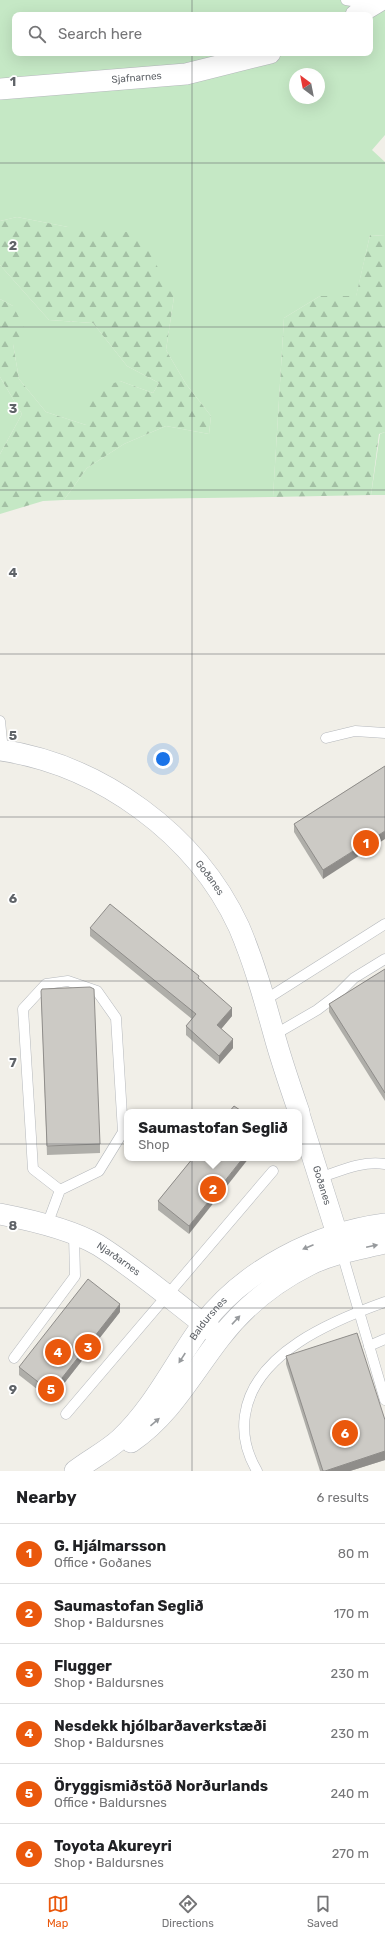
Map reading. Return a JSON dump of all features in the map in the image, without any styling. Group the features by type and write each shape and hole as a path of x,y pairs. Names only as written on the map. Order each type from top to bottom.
{"street":[{"name":"Sjafnarnes","path":"0,89 186,74 258,56"},
{"name":"Goðanes","path":"2,750 41,759 96,781 146,812 189,852 224,900 250,953 265,1000 274,1036 298,1109"},
{"name":"Goðanes","path":"302,1123 340,1244"},
{"name":"Njarðarnes","path":"0,1214 28,1219 47,1225 97,1245 220,1337"},
{"name":"Baldursnes","path":"74,1471 109,1457 134,1440 163,1414 220,1337 248,1307 274,1286 340,1244 385,1224"},
{"name":"Baldursnes","path":"74,1471 119,1440 157,1396 203,1324 223,1302 252,1277 287,1255 340,1244 385,1243"}],"lane":[{"path":"346,0 370,7"},
{"path":"0,721 2,750"},
{"path":"326,738 355,731 385,733"},
{"path":"265,1000 385,924"},
{"path":"274,1036 317,1010 337,995 354,978 385,959"},
{"path":"47,1225 60,1190 99,1171 123,1132 116,1018 97,991 68,981 46,984 23,1009 33,1169 60,1190"},
{"path":"319,1178 363,1165 378,1163 385,1164"},
{"path":"66,1414 273,1171"},
{"path":"14,1358 75,1276 74,1235"},
{"path":"340,1244 385,1400"},
{"path":"256,1471 247,1451 244,1421 250,1393 266,1368 277,1358 306,1339 359,1311 385,1302"},
{"path":"369,1346 385,1339"}],"green space":[{"path":"0,0 385,0 385,135 372,150 385,162 385,236 370,235 356,297 320,296 284,318 273,497 64,500 87,468 124,444 166,426 209,434 211,416 186,384 166,350 174,297 68,227 17,217 0,221"},
{"path":"17,217 68,227 139,233 174,297 166,350 186,384 211,416 209,434 166,426 124,444 87,468 64,500 43,501 0,514 0,454 22,414 0,377 0,299 13,306 27,333 13,344 19,379 46,412 86,425 89,391 120,381 153,393 159,383 127,366 93,323 49,320 0,265 0,221"},
{"path":"370,235 385,236 385,432 379,434 371,495 273,497 284,318 320,296 356,296"},
{"path":"0,265 49,320 93,323 127,366 159,383 153,393 120,381 86,425 46,412 19,379 13,344 13,306 0,299"},
{"path":"0,377 22,414 0,454"},
{"path":"385,432 385,495 371,495 380,434"}],"building":[{"path":"385,766 385,831 323,870 294,824"},
{"path":"110,904 199,976 198,978 232,1008 217,1025 233,1039 219,1056 186,1026 196,1014 90,928"},
{"path":"385,969 385,1093 329,1004"},
{"path":"90,987 94,989 100,1144 47,1146 41,991 42,989"},
{"path":"234,1106 238,1109 232,1109"},
{"path":"191,1161 241,1161 189,1226 158,1201"},
{"path":"88,1279 120,1304 51,1392 19,1367"},
{"path":"357,1333 385,1420 385,1451 323,1471 286,1356"}],"place":[{"name":"G. Hjálmarsson","path":"366,843"},
{"name":"Saumastofan Seglið","path":"213,1189"},
{"name":"Flugger","path":"88,1347"},
{"name":"Nesdekk hjólbarðaverkstæði","path":"58,1352"},
{"name":"Öryggismiðstöð Norðurlands","path":"51,1389"},
{"name":"Toyota Akureyri","path":"345,1433"}]}
